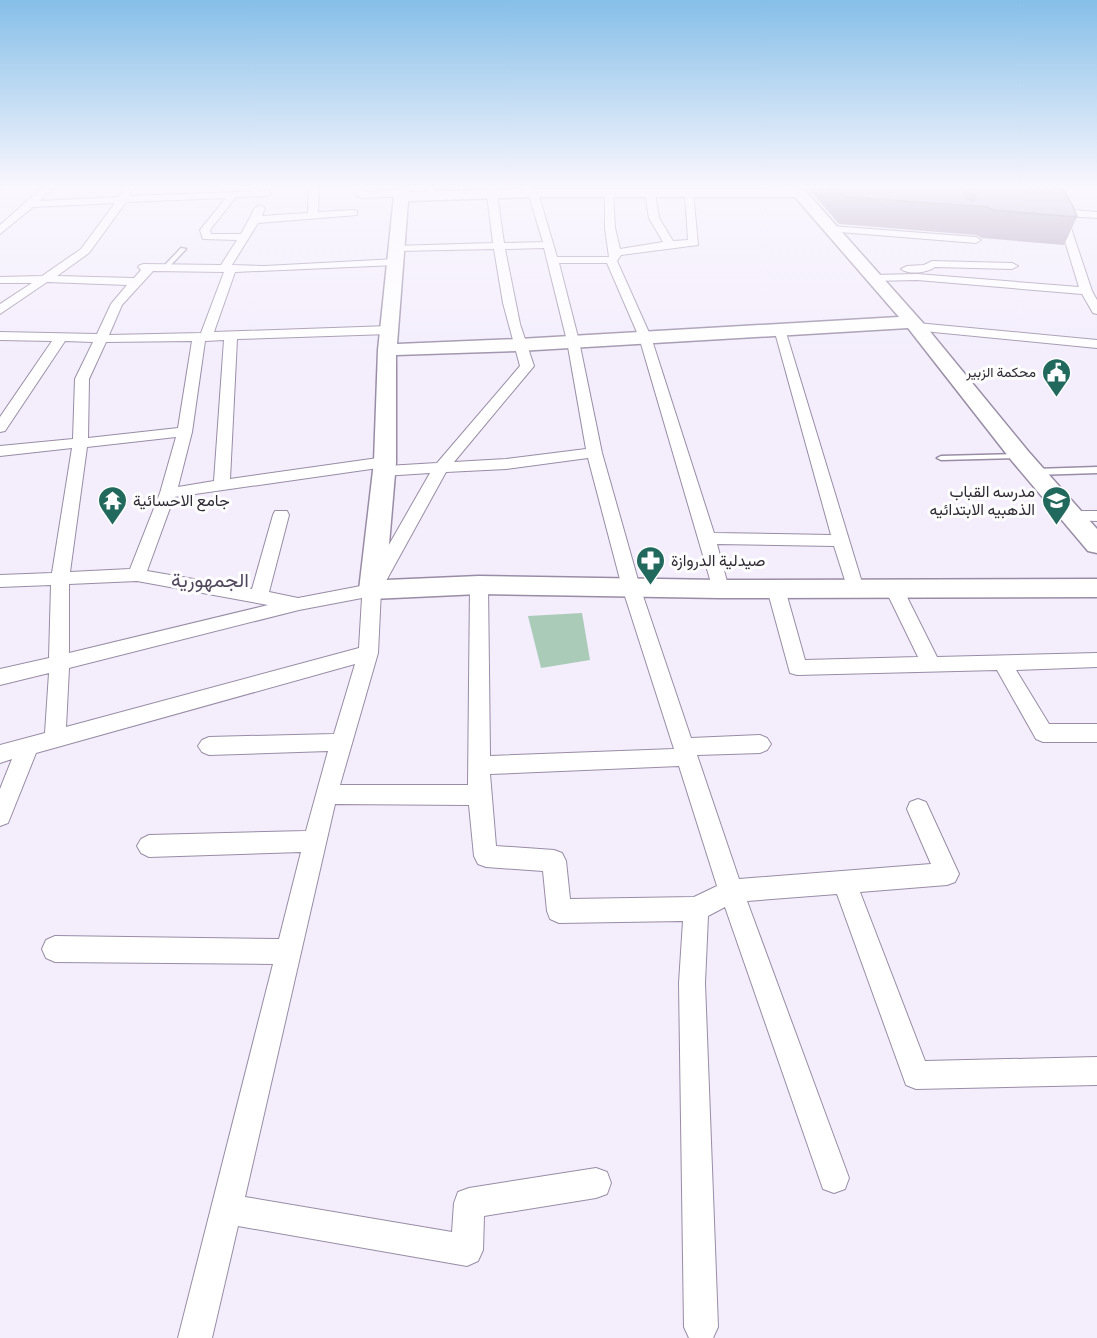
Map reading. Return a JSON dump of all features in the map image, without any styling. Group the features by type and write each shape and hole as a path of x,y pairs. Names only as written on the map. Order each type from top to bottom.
{"street":[{"path":"0,310 48,279 88,248"},
{"path":"138,575 168,493 184,432 203,337 228,268 238,248"},
{"path":"195,1338 326,794 368,653 384,467 388,340 398,248"},
{"path":"55,738 60,578 80,444 82,379 117,304 153,267 265,269 471,248"},
{"path":"372,590 441,468 527,366 519,345 499,248"},
{"path":"516,248 550,253 613,256 649,248"},
{"path":"548,248 573,341 594,453 631,587 731,891 834,1178"},
{"path":"612,248 613,256 645,337 707,538 720,589"},
{"path":"847,248 914,324 1020,456 1097,544"},
{"path":"1072,248 1086,291 1097,310"},
{"path":"929,273 932,264 1012,266"},
{"path":"869,274 929,273 1086,291"},
{"path":"0,280 136,282"},
{"path":"1,337 231,336 519,345 780,329 914,324 1097,344"},
{"path":"780,329 855,589"},
{"path":"0,428 62,336"},
{"path":"222,485 231,336"},
{"path":"0,452 184,432"},
{"path":"168,493 384,467 441,468 507,464 594,453"},
{"path":"260,596 281,514"},
{"path":"1073,516 1097,516"},
{"path":"707,538 841,541"},
{"path":"0,581 138,575 299,604"},
{"path":"479,585 479,795 486,856 554,861 558,911 696,909 731,891 845,884 947,874 918,809"},
{"path":"0,677 299,604 372,590 479,585 720,589 1097,588"},
{"path":"776,589 797,668 1002,662 1094,665"},
{"path":"894,589 931,664"},
{"path":"0,754 368,653"},
{"path":"1002,662 1043,733 1097,733"},
{"path":"209,746 341,742"},
{"path":"480,765 685,752 760,744"},
{"path":"0,816 29,745"},
{"path":"326,794 479,795"},
{"path":"149,846 315,841"},
{"path":"845,884 916,1075 1097,1071"},
{"path":"696,909 692,983 701,1327"},
{"path":"55,949 289,952"},
{"path":"226,1209 467,1250 469,1203 596,1183"}],"lane":[{"path":"153,267 183,249"},
{"path":"940,458 1020,456"},
{"path":"1035,472 1097,470"}],"green space":[{"path":"582,613 590,660 541,668 528,616"}],"place":[{"name":"محكمة الزبير","path":"1057,398"},
{"name":"جامع الاحسائية","path":"112,526"},
{"name":"مدرسه القباب الذهبيه الابتدائيه","path":"1056,526"},
{"name":"صيدلية الدروازة","path":"650,586"}],"district":[{"name":"الجمهورية","path":"210,580"}]}
